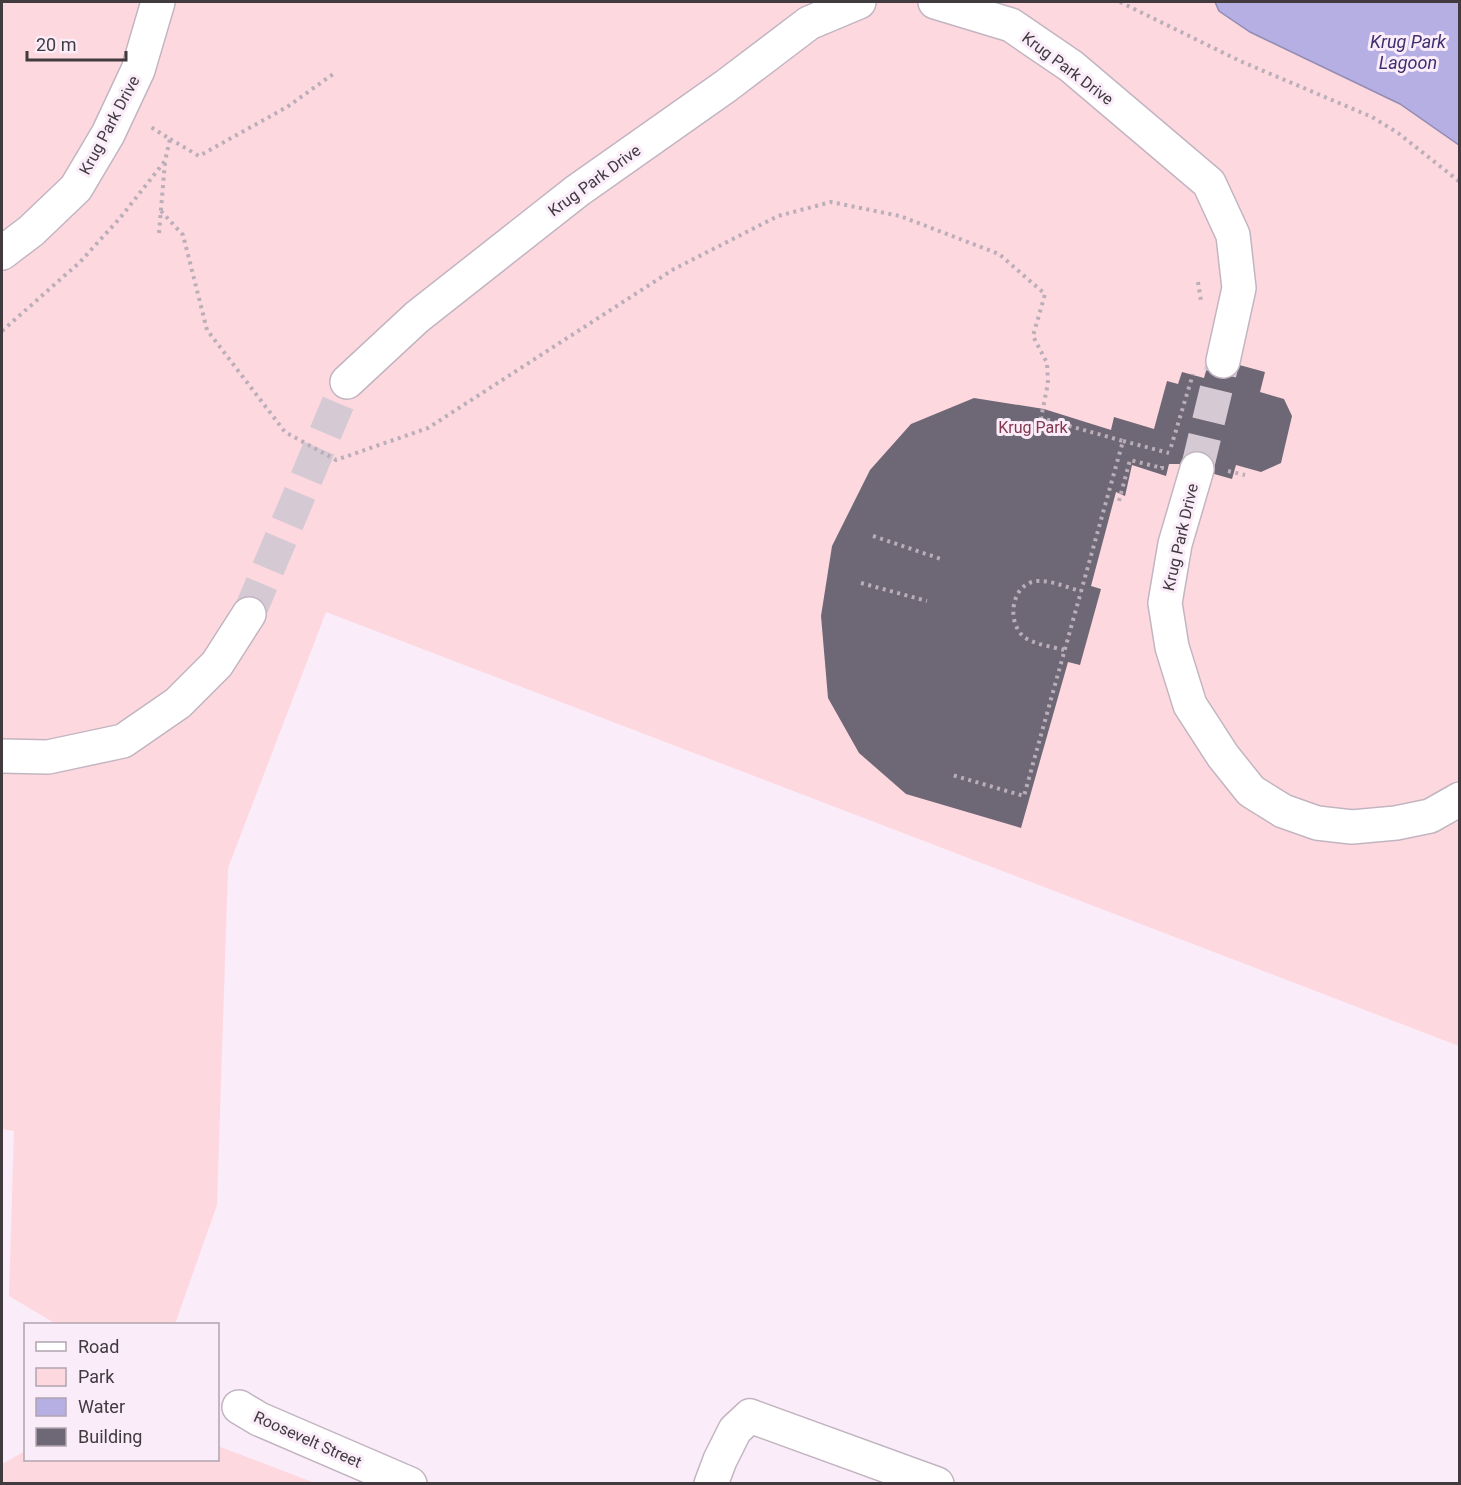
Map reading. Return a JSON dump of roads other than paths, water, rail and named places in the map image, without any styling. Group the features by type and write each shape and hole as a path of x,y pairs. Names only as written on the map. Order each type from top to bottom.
{"lane":[{"name":"Krug Park Drive","path":"2,253 31,231 76,188 108,134 138,70 158,2"},
{"name":"Krug Park Drive","path":"347,382 417,317 577,191 726,86 809,23 859,2"},
{"name":"Krug Park Drive","path":"935,2 1011,25 1071,66 1209,183 1233,235 1239,288 1223,360"},
{"name":"Krug Park Drive","path":"1212,470 1175,544 1165,603 1172,647 1190,705 1223,756 1251,790 1283,811 1317,823 1352,827 1396,824 1430,816 1460,799"},
{"path":"2,756 48,757 123,741 178,703 217,664 249,614"},
{"name":"Roosevelt Street","path":"239,1407 259,1419 410,1484"},
{"path":"711,1484 735,1430 750,1416 937,1484"}],"water":[{"name":"Krug Park Lagoon","path":"1215,2 1459,2 1459,145 1400,104 1250,32 1219,11"}],"tunnel":[{"path":"1197,469 1223,361"},
{"path":"249,614 347,382"}],"park label":[{"name":"Krug Park","path":"1033,427"}]}
